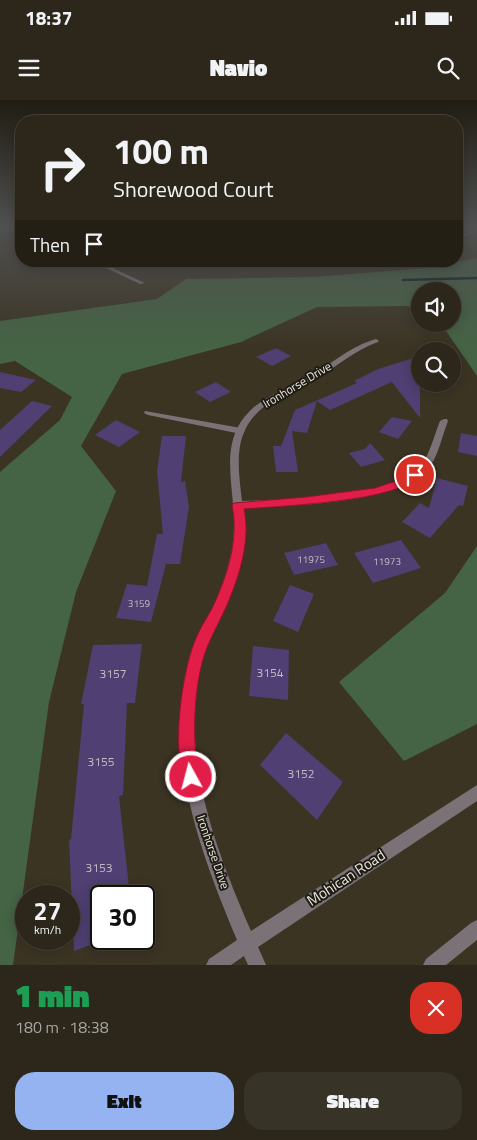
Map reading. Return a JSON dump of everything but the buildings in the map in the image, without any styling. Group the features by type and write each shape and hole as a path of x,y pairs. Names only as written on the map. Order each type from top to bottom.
{"street":[{"path":"107,267 142,283"},
{"name":"Ironhorse Drive","path":"257,965 211,854 193,792 187,745 192,672 202,638 220,606 232,575 239,541 240,516 234,467 236,441 240,431 256,410 266,401 319,374 349,351 376,341"},
{"path":"148,413 240,431"},
{"path":"238,505 345,496 375,491 406,481 424,468 444,421"},
{"name":"Mohican Road","path":"215,965 477,792"},
{"path":"432,965 477,929"}],"green space":[{"path":"430,267 477,267 477,376 461,353 461,342 454,342 447,332 461,332 461,282 411,282 411,308 408,306 317,307 241,342 122,374 81,446 116,491 76,592 49,702 24,885 15,885 15,950 13,965 0,965 0,472 60,420 72,397 15,361 0,364 0,321 157,299 186,279 314,277"},
{"path":"477,546 477,724 404,761 339,682 445,593"}],"waterway":[{"path":"403,280 477,278"}],"route":[{"path":"191,777 187,745 192,672 202,638 220,606 232,575 239,541 240,516 238,505 306,500 375,491 406,481 415,475"}]}
